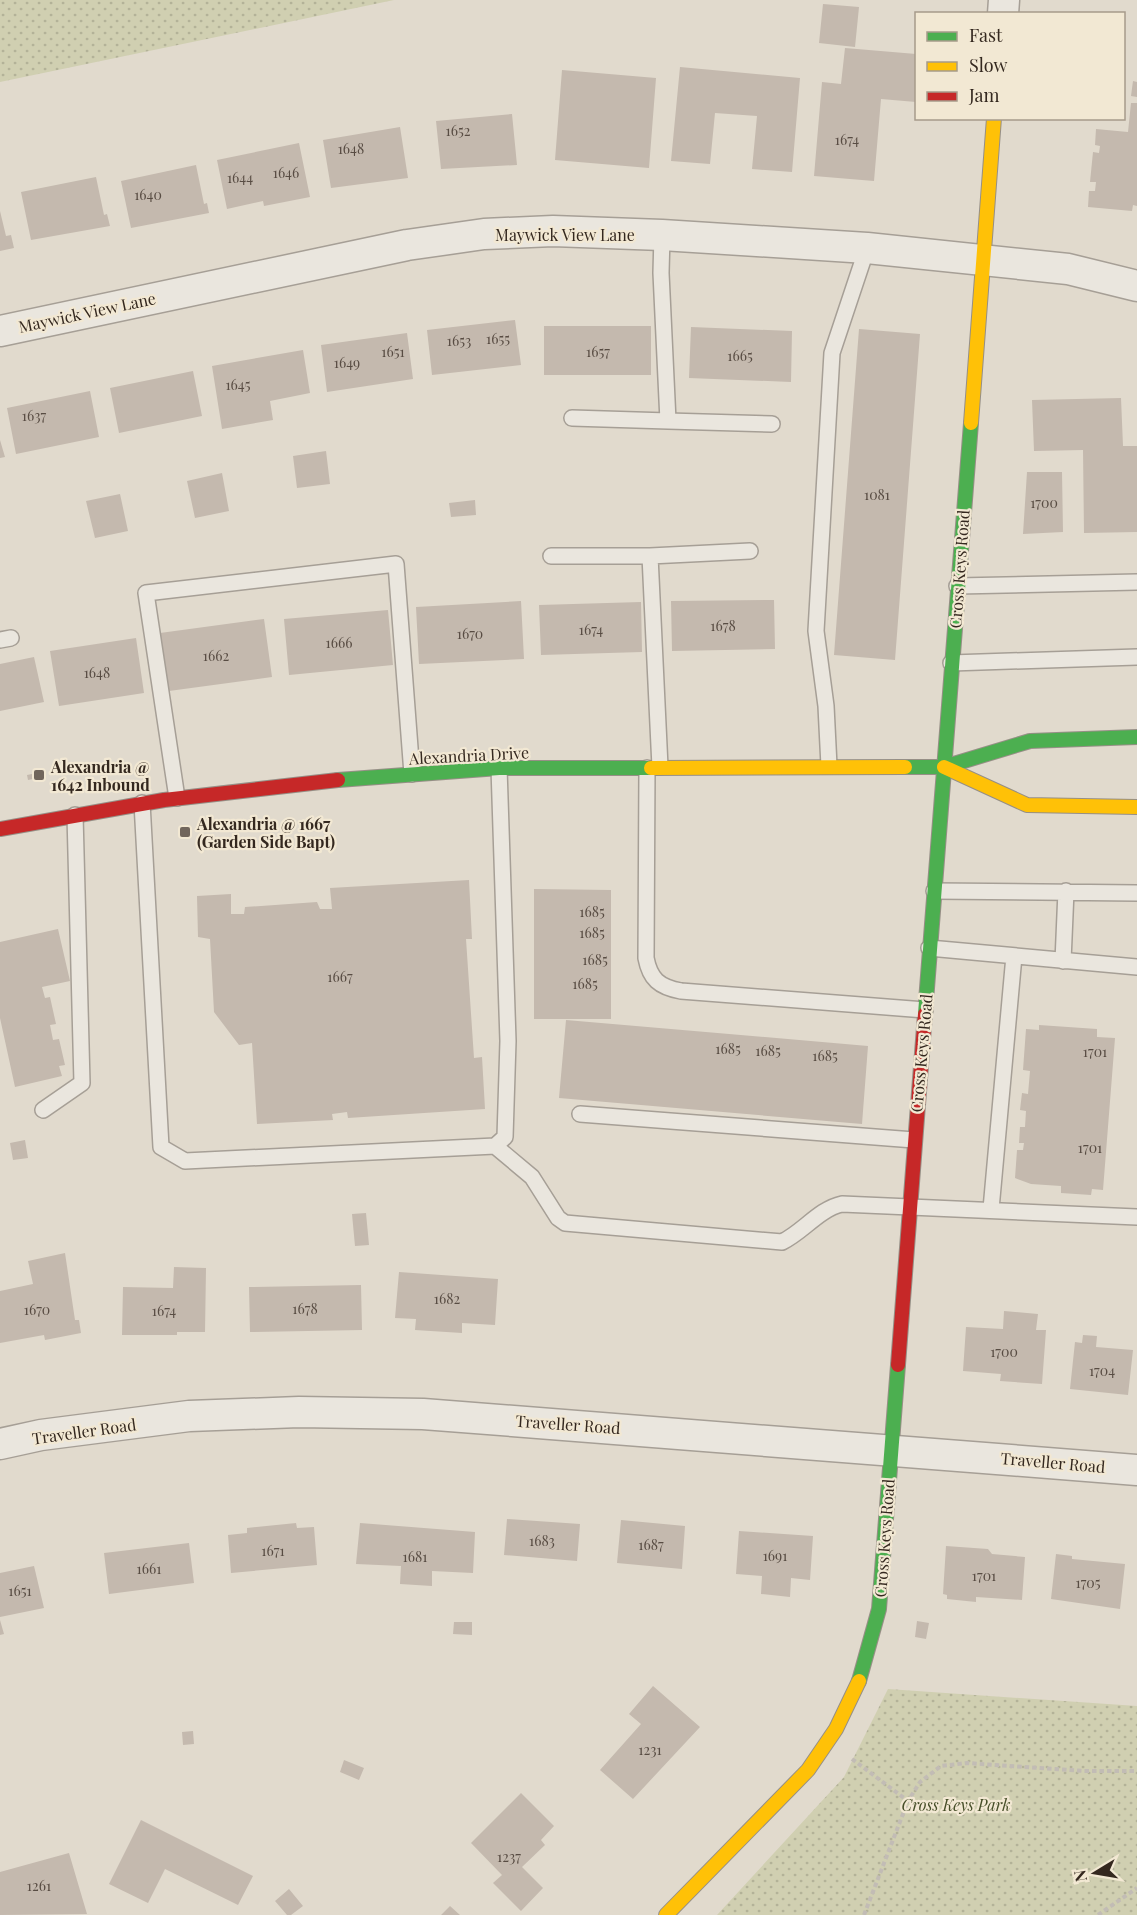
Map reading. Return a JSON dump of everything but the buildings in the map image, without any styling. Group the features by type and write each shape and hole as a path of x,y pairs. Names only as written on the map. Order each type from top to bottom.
{"street":[{"name":"Cross Keys Road","path":"666,1915 808,1770 828,1741 857,1689 879,1609 994,120"},
{"name":"Maywick View Lane","path":"0,331 407,245 473,235 553,231 662,235 982,258 1068,269 1137,286"},
{"name":"Alexandria Drive","path":"0,829 177,798 412,774 499,768 944,767 1030,741 1137,737"},
{"name":"Alexandria Drive","path":"944,767 1027,805 1137,807"},
{"name":"Traveller Road","path":"0,1444 41,1435 189,1416 299,1412 423,1414 890,1448 1137,1470"}],"lane":[{"path":"662,235 661,273 668,421"},
{"path":"829,766 826,706 816,631 832,353 867,248"},
{"path":"572,418 772,424"},
{"path":"551,556 651,556 750,551"},
{"path":"651,556 653,767 646,958 649,973 665,988 681,991 924,1010"},
{"path":"177,798 146,593 396,564 412,774"},
{"path":"957,586 1137,582"},
{"path":"951,663 1137,657"},
{"path":"142,803 161,1147 184,1161 495,1146 505,1137 508,1041 499,768"},
{"path":"43,1110 82,1083 75,815"},
{"path":"934,891 1137,893"},
{"path":"1063,961 1066,891"},
{"path":"929,948 1137,967"},
{"path":"991,1209 1014,956"},
{"path":"580,1114 914,1140"},
{"path":"495,1146 532,1178 558,1218 565,1223 782,1242 835,1206 909,1206 1137,1217"}],"path":[{"path":"828,1741 908,1802"},
{"path":"864,1915 908,1802 920,1782 941,1766 967,1762 1084,1771 1137,1771"},
{"path":"1098,1915 1137,1888"}],"green space":[{"path":"0,0 394,0 0,82"},
{"name":"Cross Keys Park","path":"888,1689 1137,1706 1137,1915 717,1915 844,1777"}],"traffic: fast":[{"path":"925,1014 971,423"},
{"path":"905,767 944,767 1030,741 1137,737"},
{"path":"338,780 499,768 651,768"},
{"path":"859,1681 879,1609 898,1365"}],"traffic: slow":[{"path":"971,423 994,120"},
{"path":"651,768 905,767"},
{"path":"944,767 1027,805 1137,807"},
{"path":"666,1915 808,1770 836,1729 859,1681"}],"traffic: jam":[{"path":"0,829 164,800 338,780"},
{"path":"898,1365 925,1014"}],"place":[{"name":"Alexandria @ 1642 Inbound","path":"39,775"},
{"name":"Alexandria @ 1667 (Garden Side Bapt)","path":"185,832"}]}
